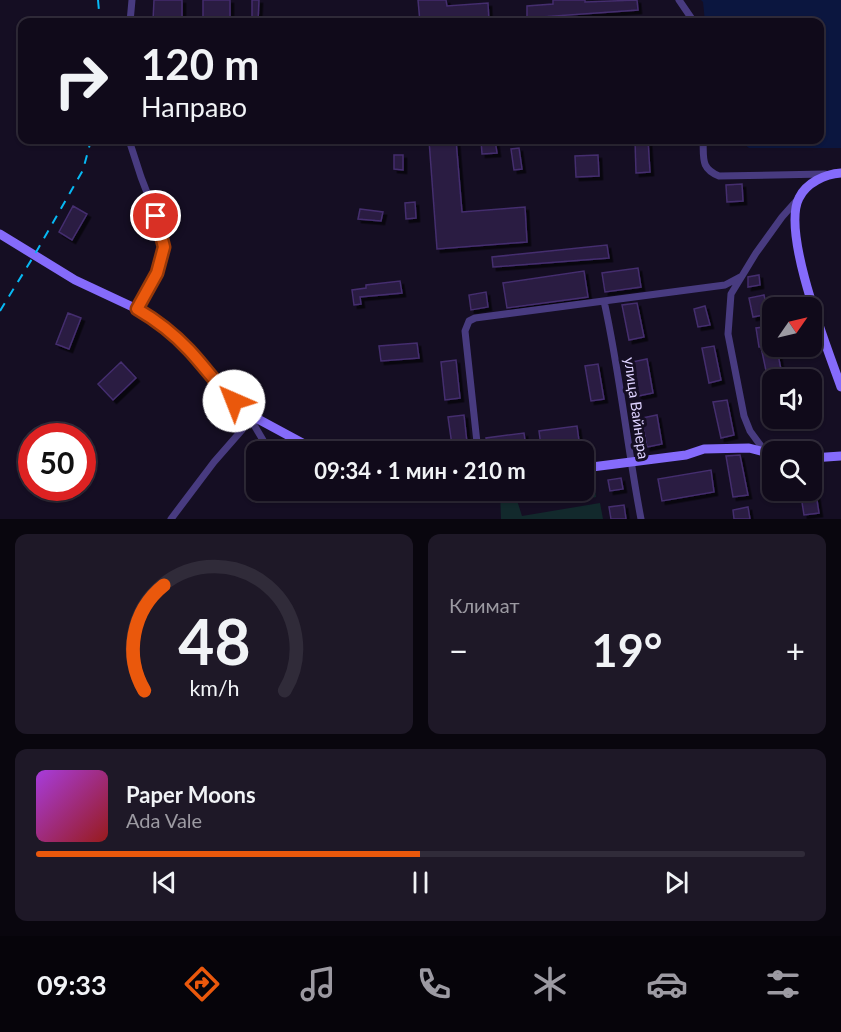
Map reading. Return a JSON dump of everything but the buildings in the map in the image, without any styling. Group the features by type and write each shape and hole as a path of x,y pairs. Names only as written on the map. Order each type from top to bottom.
{"main road":[{"path":"836,174 806,189 798,199 796,230 811,299 841,387"},
{"path":"0,234 75,280 155,320 190,351 220,388 247,413 299,441"},
{"path":"594,467 686,454 704,449 729,447 749,448 762,452"},
{"path":"822,457 841,456"}],"street":[{"path":"130,18 132,0"},
{"path":"679,0 691,18"},
{"path":"130,144 156,216 164,247 157,273 137,309"},
{"path":"703,144 705,166 709,172 719,176 836,174"},
{"path":"762,446 750,431 744,416 728,334 731,294 756,253 798,199"},
{"path":"477,441 465,331 469,321 475,318 725,285 742,276"},
{"name":"улица Вайнера","path":"604,301 615,352 630,462 641,519"},
{"path":"247,413 264,441"},
{"path":"171,519 214,462 243,430 247,413"}],"green space":[{"path":"500,501 517,501 522,516 600,503 603,519 501,519"}],"water":[{"path":"701,0 841,0 841,148 749,148 744,144 824,144 824,18 705,18"}],"railway":[{"path":"98,0 100,18"},
{"path":"0,311 83,170 90,144"}],"route":[{"path":"156,216 164,247 157,273 137,309 155,320 190,351 220,388 234,401"}]}
